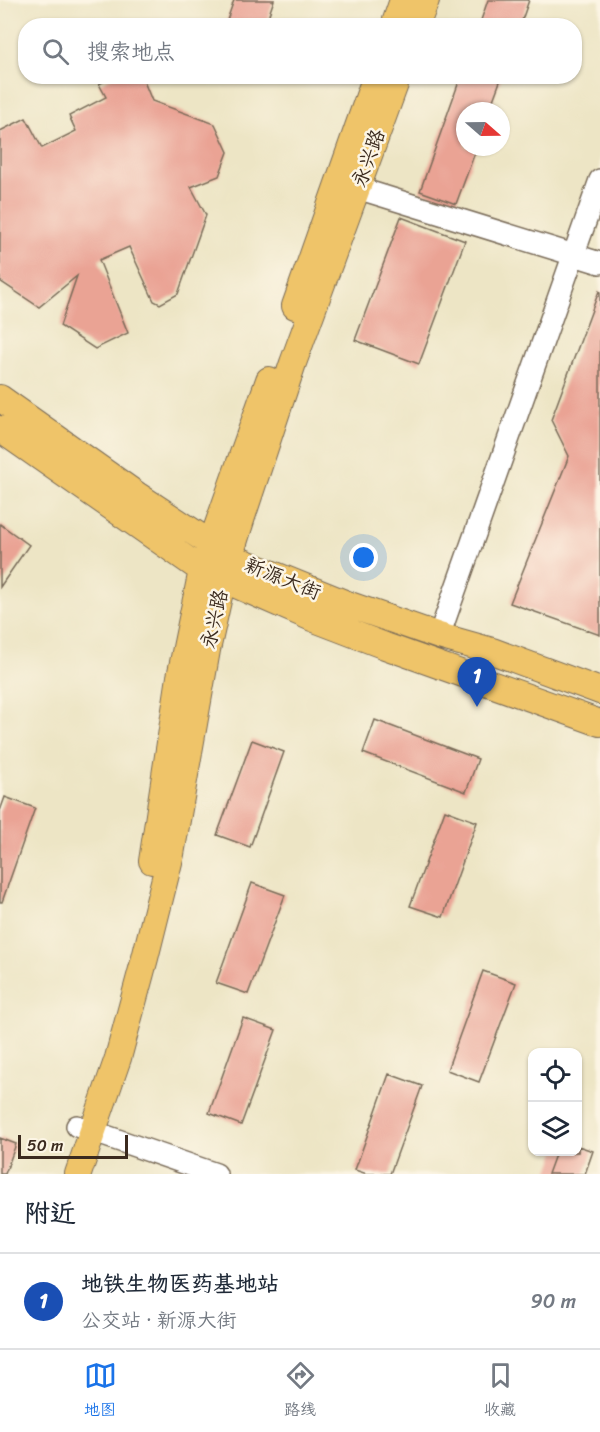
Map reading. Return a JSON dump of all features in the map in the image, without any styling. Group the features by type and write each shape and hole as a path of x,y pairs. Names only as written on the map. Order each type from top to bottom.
{"main road":[{"path":"397,18 403,0"},
{"path":"419,18 426,0"},
{"name":"永兴路","path":"78,1174 85,1128 153,854 180,677 373,84"},
{"name":"永兴路","path":"217,562 242,517 289,374 395,84"},
{"name":"新源大街","path":"0,398 136,495 217,562 439,636 492,651 600,691"},
{"name":"新源大街","path":"0,429 312,618 600,723"},
{"name":"永兴路","path":"60,1174 85,1128"}],"street":[{"path":"439,636 600,180"},
{"path":"357,188 600,263"},
{"path":"85,1128 216,1174"}],"building":[{"path":"234,0 274,0 268,18 228,18"},
{"path":"488,0 529,0 523,18 482,18"},
{"path":"99,84 145,84 152,101 215,124 228,152 219,176 191,187 206,215 178,294 160,304 154,301 129,247 99,260 128,333 95,349 60,326 77,276 39,307 0,281 0,131 26,118 42,148 76,131 69,116 106,97"},
{"path":"458,84 499,84 492,102 456,102 456,156 474,156 456,204 420,191"},
{"path":"401,217 465,241 419,364 355,340"},
{"path":"599,291 600,635 510,603 569,456 551,420"},
{"path":"0,524 29,545 0,587"},
{"path":"375,720 478,759 466,792 363,753"},
{"path":"252,740 284,752 250,847 217,835"},
{"path":"5,797 35,808 2,902 0,902 0,811"},
{"path":"445,810 477,822 443,917 410,906"},
{"path":"252,883 285,895 248,994 216,983"},
{"path":"483,971 516,983 479,1082 447,1070"},
{"path":"243,1018 276,1030 241,1125 209,1113"},
{"path":"389,1074 422,1086 390,1174 367,1174 355,1170"},
{"path":"0,1138 16,1144 5,1174 0,1174"},
{"path":"582,1147 593,1151 585,1174 548,1174 555,1156 582,1156"}],"place":[{"name":"地铁生物医药基地站","path":"477,707"}]}
